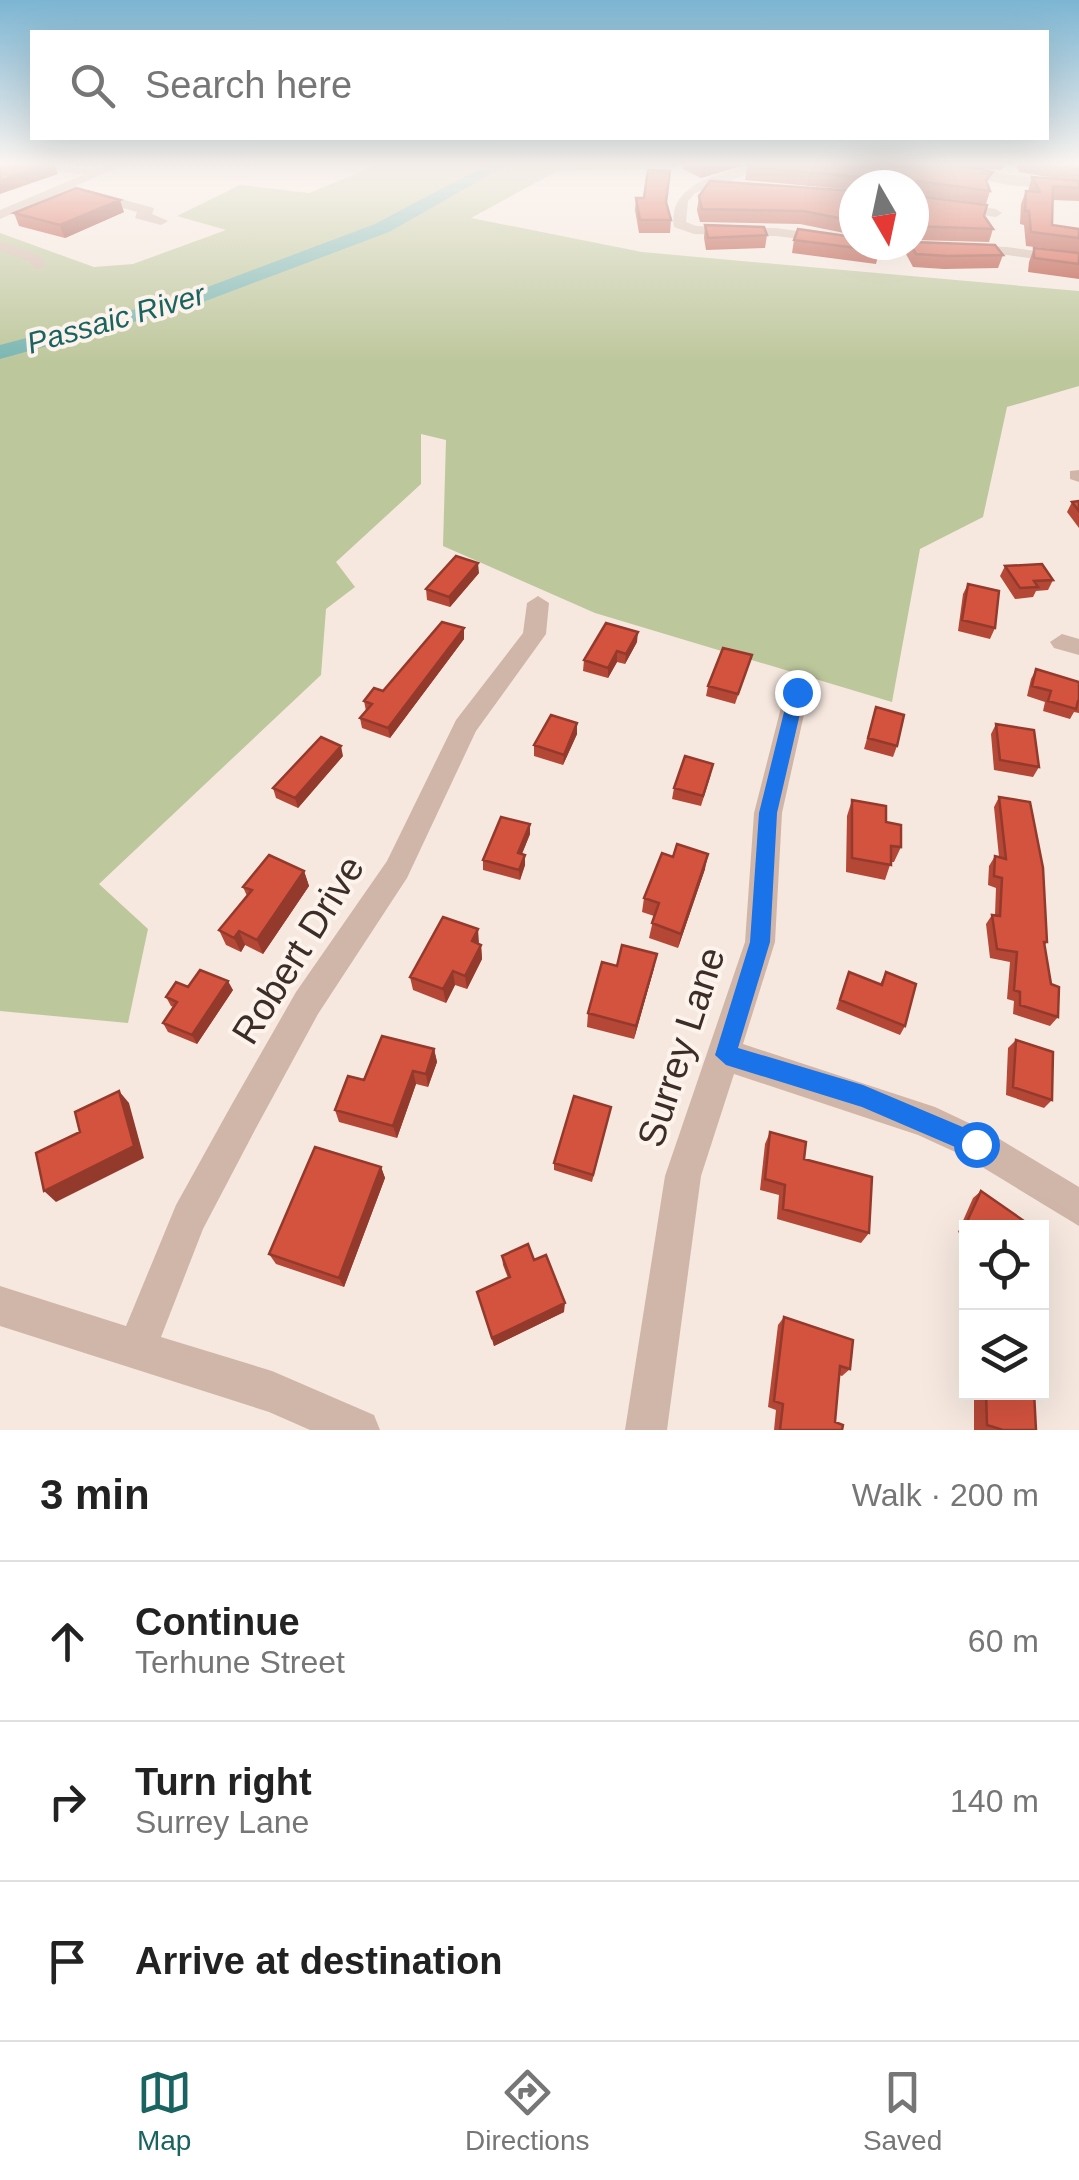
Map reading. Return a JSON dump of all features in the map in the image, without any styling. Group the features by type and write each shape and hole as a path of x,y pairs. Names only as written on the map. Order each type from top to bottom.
{"street":[{"path":"725,229 839,241"},
{"path":"1001,229 1007,251"},
{"path":"0,246 34,258 40,266"},
{"path":"929,248 1007,251 1079,261"},
{"name":"Robert Drive","path":"137,1348 189,1218 307,1003 398,868 464,727 534,634 538,603"},
{"name":"Surrey Lane","path":"646,1430 683,1176 696,1126 726,1055 760,942 768,813 797,692"},
{"path":"726,1055 923,1120 976,1144 1079,1208"},
{"path":"0,1306 272,1392 360,1430"}],"green space":[{"path":"222,229 525,229 642,252 1079,291 1079,386 1007,407 983,517 920,549 892,702 595,613 443,546 446,440 421,434 421,484 336,562 355,587 326,609 321,675 99,884 148,929 128,1023 0,1011 0,233 94,267 133,264 226,230"}],"building":[{"path":"706,229 765,229 767,235 708,238"},
{"path":"798,229 839,235 839,246 794,240"},
{"path":"1031,229 1077,229 1079,238 1031,232"},
{"path":"929,243 995,245 1003,255 929,255"},
{"path":"1034,248 1079,253 1079,264 1034,258"},
{"path":"456,556 478,563 449,597 426,589"},
{"path":"1042,564 1053,580 1034,581 1038,587 1020,588 1005,566"},
{"path":"968,584 999,591 995,628 962,620"},
{"path":"442,622 464,628 388,728 360,718 372,704 364,701 374,688 383,691"},
{"path":"606,623 638,632 626,654 617,651 608,668 584,660"},
{"path":"723,648 752,655 738,694 708,686"},
{"path":"1036,669 1079,682 1076,709 1048,701 1051,691 1032,686"},
{"path":"876,707 904,715 897,746 868,738"},
{"path":"551,715 577,723 564,755 534,745"},
{"path":"996,724 1034,730 1039,767 1000,760"},
{"path":"321,737 341,746 295,798 273,788"},
{"path":"685,756 713,764 703,796 674,788"},
{"path":"999,797 1030,802 1043,868 1044,942 1051,984 1059,987 1058,1017 1020,1005 1020,992 1014,990 1017,952 997,949 992,915 1000,916 1002,878 994,876 995,856 1006,859"},
{"path":"852,800 886,806 886,822 901,825 901,847 891,846 891,865 852,858"},
{"path":"501,817 530,824 518,853 525,855 519,870 483,860"},
{"path":"677,844 708,854 681,934 652,923 659,903 644,898 662,853 673,857"},
{"path":"269,855 304,871 257,940 239,931 234,938 219,930 252,890 243,887"},
{"path":"443,917 478,929 472,941 481,945 465,976 453,971 443,989 410,977"},
{"path":"622,945 657,954 636,1026 588,1013 602,962 617,966"},
{"path":"200,970 228,981 192,1035 163,1023 177,1002 166,997 176,982 188,987"},
{"path":"849,972 882,985 886,972 916,984 905,1026 840,1000"},
{"path":"382,1036 434,1049 426,1074 413,1071 393,1126 335,1110 348,1076 364,1080"},
{"path":"1016,1040 1053,1052 1052,1100 1013,1087"},
{"path":"119,1091 134,1146 44,1191 36,1153 80,1132 75,1112"},
{"path":"574,1096 611,1107 593,1175 554,1163"},
{"path":"770,1132 806,1142 804,1159 872,1177 869,1233 783,1209 785,1185 765,1179"},
{"path":"315,1147 381,1167 339,1278 269,1254"},
{"path":"981,1191 1023,1220 968,1220"},
{"path":"528,1244 534,1260 546,1255 565,1303 492,1338 477,1292 510,1277 502,1256"},
{"path":"784,1317 853,1340 850,1369 840,1366 835,1422 843,1425 842,1430 780,1430 783,1404 774,1401"},
{"path":"986,1400 1034,1400 1036,1430 1003,1430 987,1425"}],"waterway":[{"name":"Passaic River","path":"0,352 188,301 380,229"}],"route":[{"path":"797,692 780,749 768,813 766,897 760,942 726,1055 863,1096 976,1144"}]}
